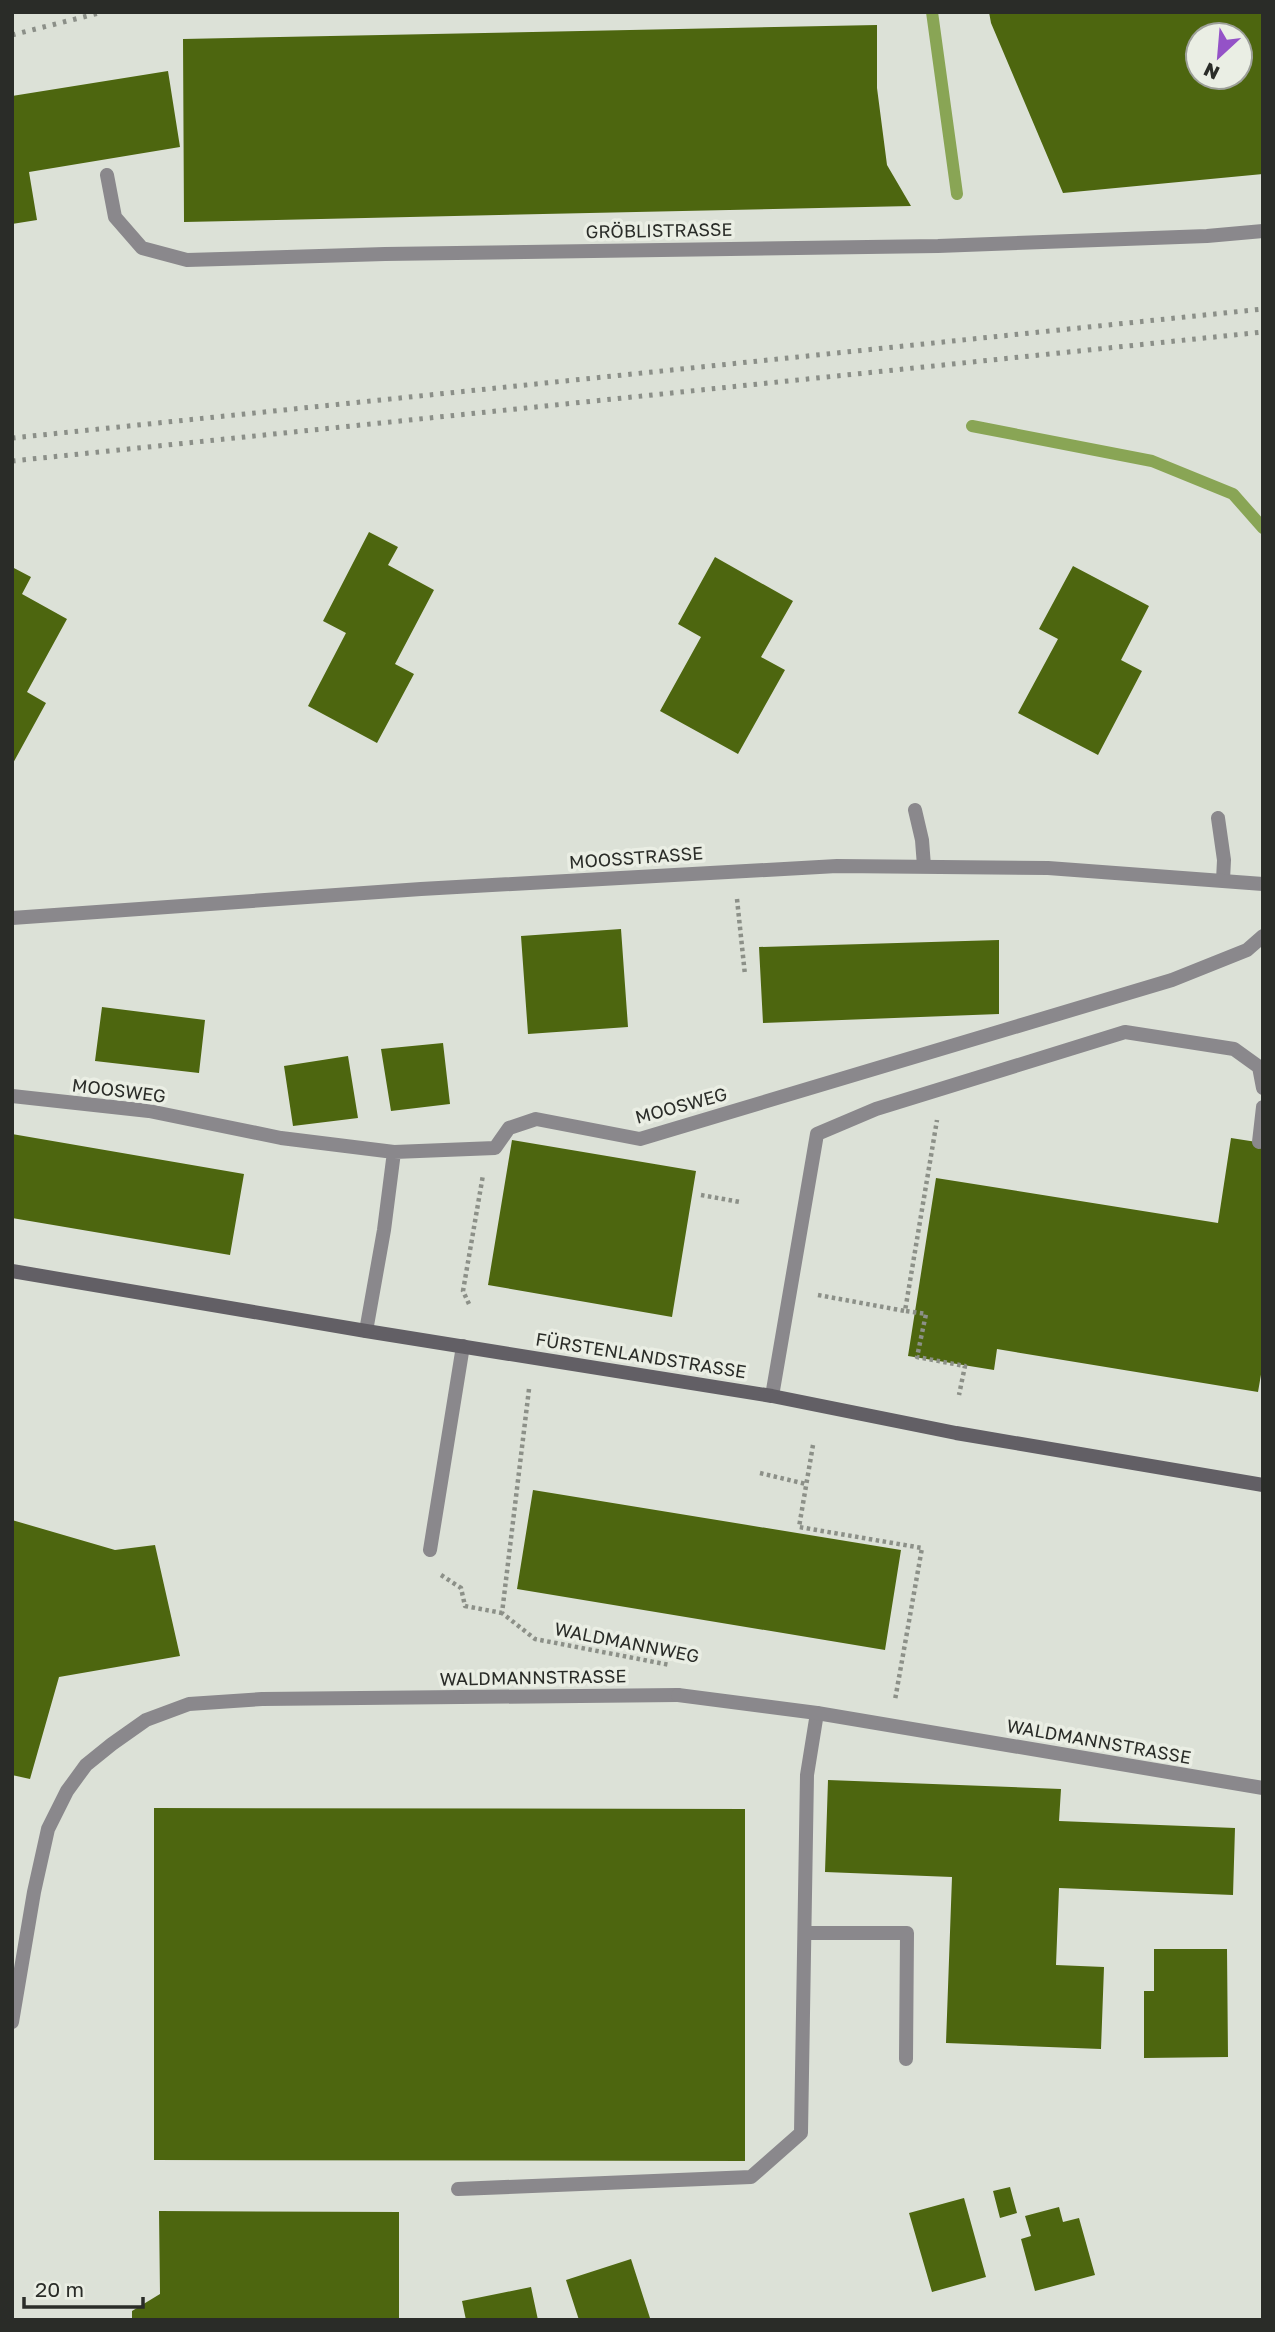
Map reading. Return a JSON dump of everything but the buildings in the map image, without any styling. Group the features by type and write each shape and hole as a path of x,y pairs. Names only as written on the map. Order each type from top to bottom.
{"main road":[{"name":"FÜRSTENLANDSTRASSE","path":"12,1270 366,1331 772,1396 956,1433 1263,1485"}],"street":[{"name":"GRÖBLISTRASSE","path":"107,175 115,217 142,248 187,260 385,254 964,245 1207,236 1263,231"},
{"path":"915,810 922,840 924,866"},
{"path":"1217,818 1224,860 1223,880"},
{"name":"MOOSSTRASSE","path":"12,918 746,869 837,866 1048,868 1263,884"},
{"name":"MOOSWEG","path":"12,1097 149,1111 281,1138 394,1152 495,1148 509,1128 536,1119 640,1139 1172,980 1247,950 1263,936"},
{"path":"772,1396 817,1134 876,1109 1125,1032 1234,1049 1259,1067 1263,1088"},
{"path":"1259,1142 1263,1107"},
{"path":"366,1331 384,1230 394,1152"},
{"path":"430,1550 463,1346"},
{"name":"WALDMANNSTRASSE","path":"12,2022 34,1892 48,1829 67,1791 86,1765 111,1744 146,1720 189,1704 262,1699 678,1695 817,1713 1263,1788"},
{"path":"458,2189 751,2177 802,2133 807,1775 817,1713"},
{"path":"805,1933 907,1933 906,2059"}],"path":[{"path":"737,894 745,975"},
{"path":"905,1311 937,1120"},
{"path":"468,1304 463,1291 488,1148"},
{"path":"701,1195 740,1202"},
{"path":"790,1291 926,1314 917,1357 965,1366 959,1395"},
{"path":"433,1570 461,1588 465,1606 502,1613 529,1389"},
{"path":"813,1445 799,1527 922,1548 895,1701"},
{"path":"760,1473 806,1484"},
{"name":"WALDMANNWEG","path":"502,1613 535,1639 681,1667"}],"waterway":[{"path":"932,12 957,194"},
{"path":"972,426 1152,461 1233,494 1263,528"}],"railway":[{"path":"12,35 103,12"},
{"path":"12,438 1263,309"},
{"path":"12,461 1263,332"}]}
